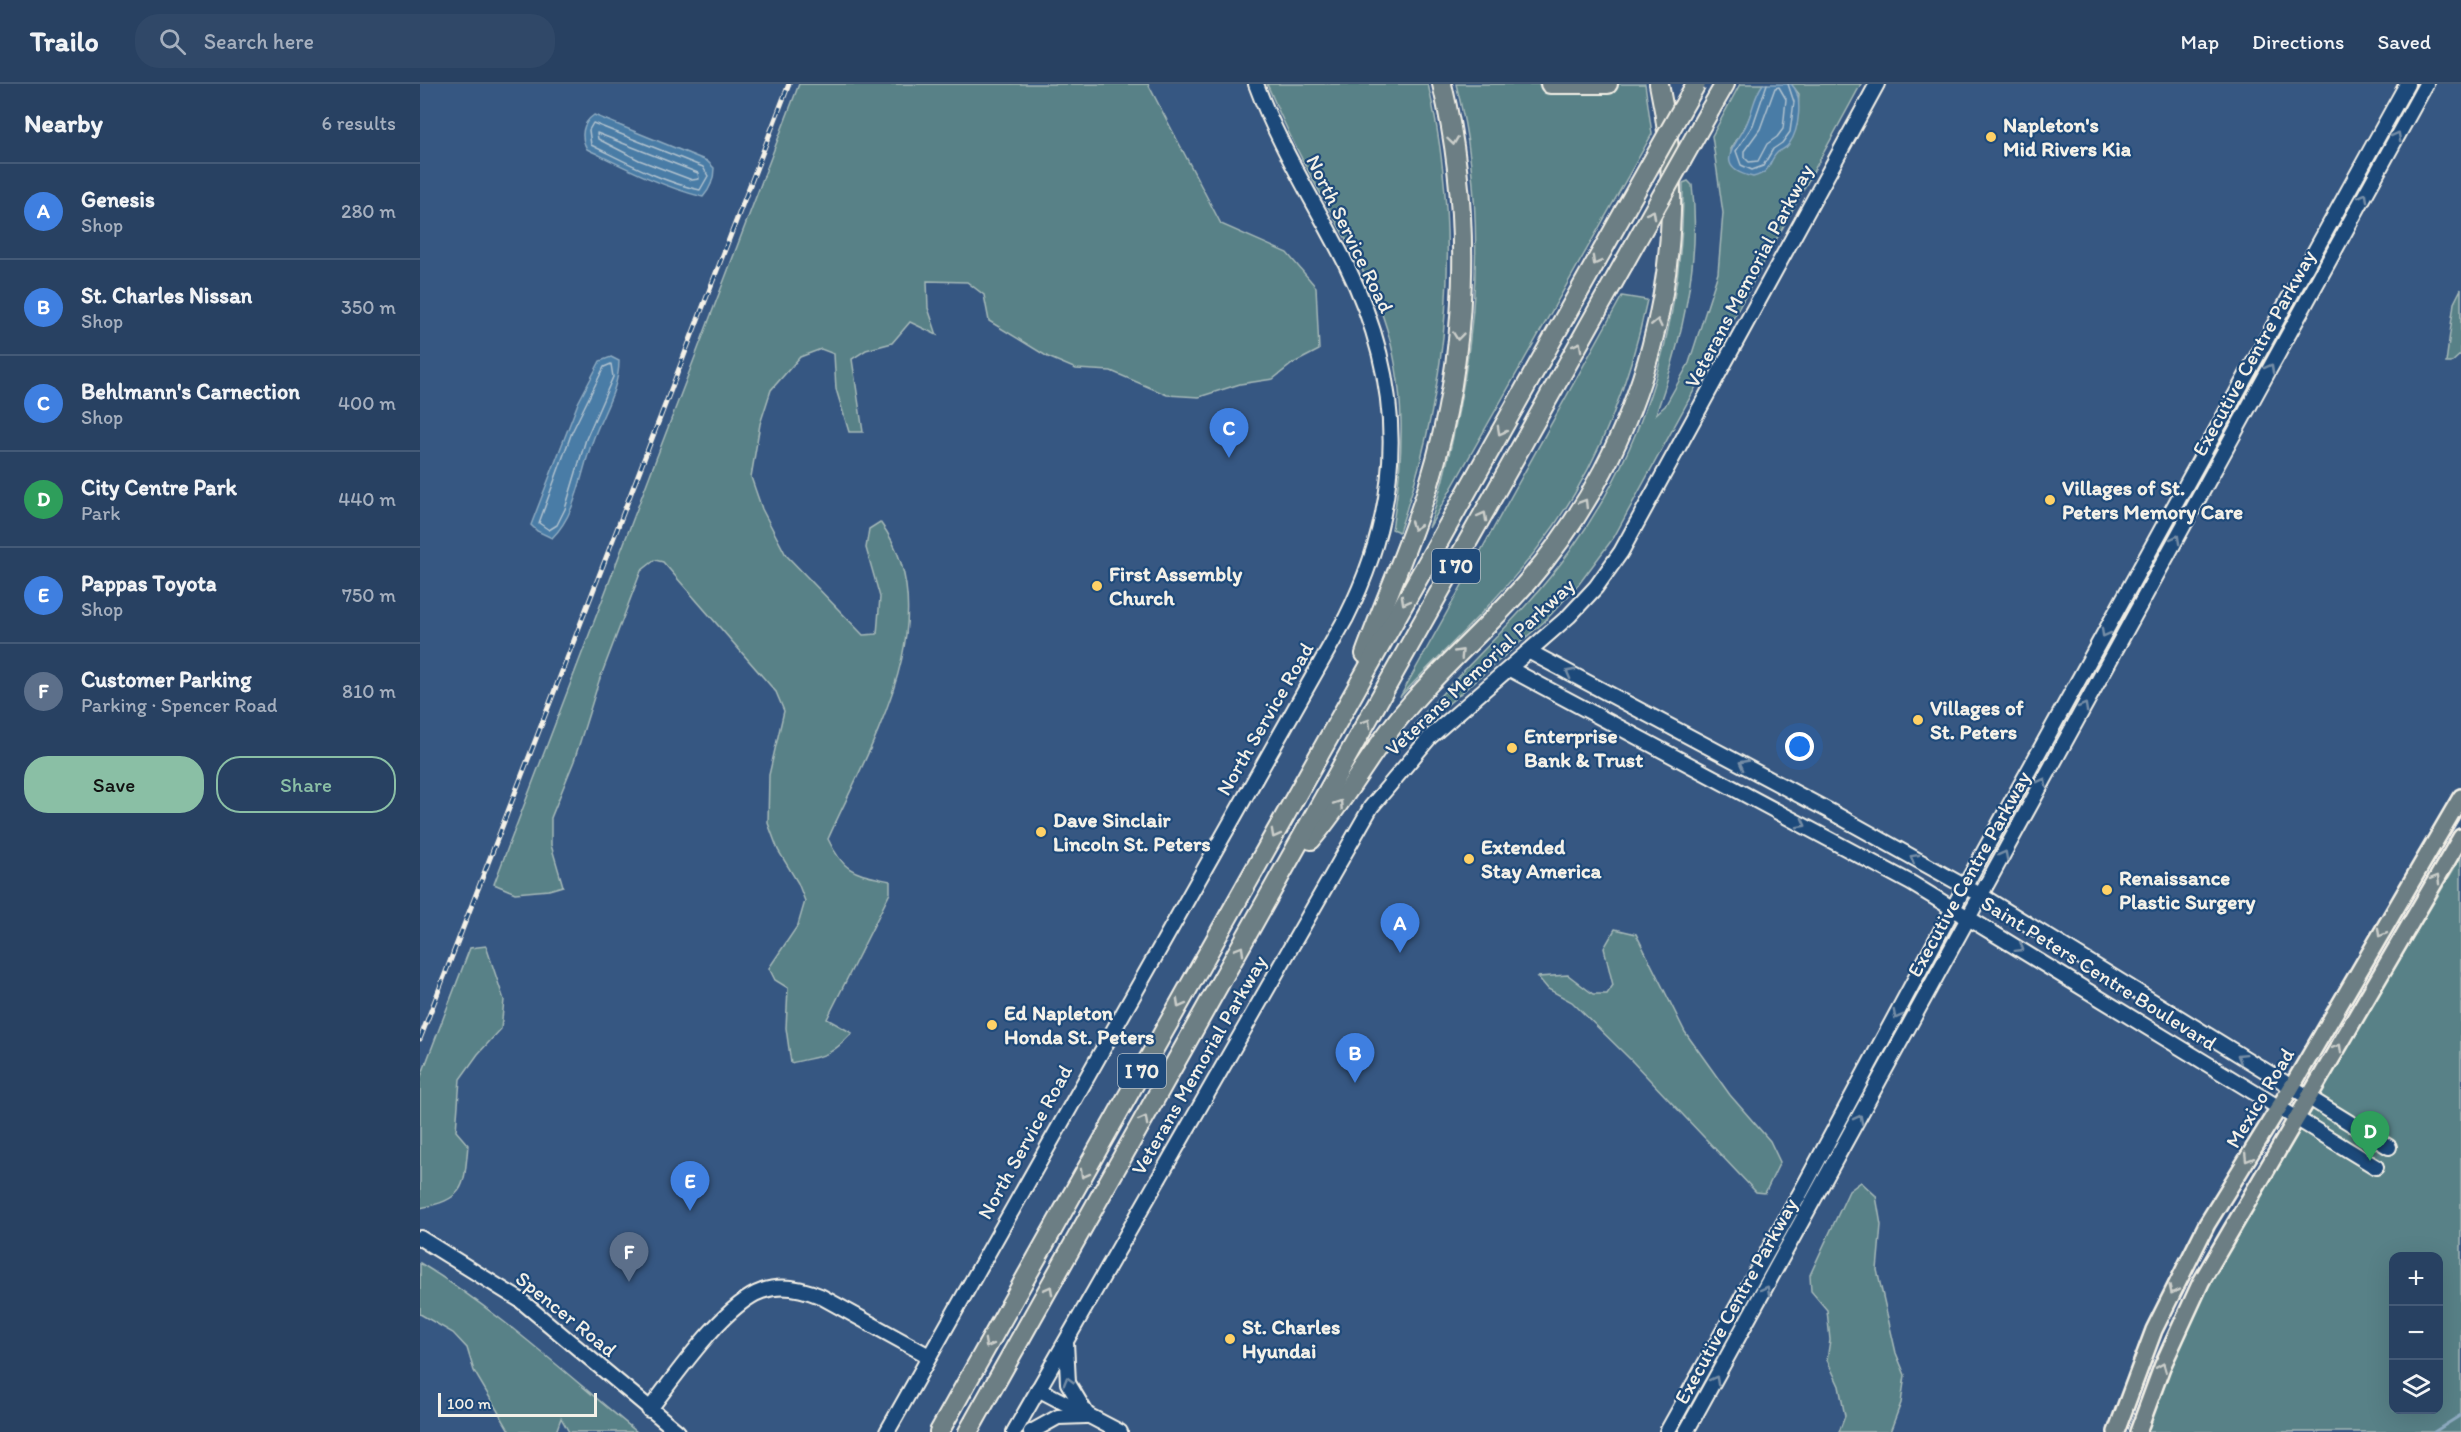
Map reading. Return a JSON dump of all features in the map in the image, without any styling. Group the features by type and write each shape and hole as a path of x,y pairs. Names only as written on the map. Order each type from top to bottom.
{"highway":[{"path":"1344,709 1424,500 1440,442 1453,373 1461,286 1460,208 1451,130 1442,84"},
{"path":"1550,84 1608,84"},
{"path":"1288,866 1329,819 1396,722 1547,558 1585,503 1614,449 1639,389 1649,355 1665,279 1672,188 1670,156 1659,84"},
{"name":"I 70","path":"939,1432 1696,84"},
{"name":"I 70","path":"968,1432 1288,866 1725,84"}],"main road":[{"name":"Mexico Road","path":"2116,1432 2134,1379 2173,1289 2208,1224 2291,1088 2461,797"},
{"name":"Mexico Road","path":"2138,1432 2162,1367 2200,1282 2461,837"}],"street":[{"name":"North Service Road","path":"886,1432 1346,618 1361,588 1382,528 1388,489 1391,417 1379,350 1368,312 1346,264 1272,122 1256,84"},
{"name":"Veterans Memorial Parkway","path":"1014,1432 1371,807 1430,737 1530,652 1596,587 1642,519 1877,84"},
{"name":"Executive Centre Parkway","path":"1667,1432 1802,1190 1965,886 2406,84"},
{"name":"Executive Centre Parkway","path":"1686,1432 2426,84"},
{"name":"Saint Peters Centre Boulevard","path":"1530,652 1825,808 1965,886 2389,1147"},
{"name":"Saint Peters Centre Boulevard","path":"1510,669 1954,908 2376,1167"},
{"name":"Spencer Road","path":"420,1238 531,1308 649,1410 678,1432"},
{"path":"649,1410 738,1304 761,1291 775,1288 800,1289 819,1296 929,1356"},
{"path":"1066,1340 1068,1383 1088,1416"},
{"path":"1038,1389 1120,1432"},
{"path":"1031,1432 1058,1417 1088,1416"}],"green space":[{"path":"799,84 1148,84 1221,224 1287,253 1316,287 1319,350 1292,364 1273,379 1240,384 1199,397 1167,395 1111,371 1076,369 1048,357 989,321 984,295 967,282 927,281 928,308 937,335 910,322 892,343 866,350 852,359 863,432 849,432 836,389 834,354 821,349 800,357 771,390 760,424 751,477 762,509 786,555 863,635 877,634 880,597 866,548 869,529 880,522 900,559 907,599 905,640 896,682 881,724 828,839 846,866 859,873 890,881 890,893 827,1019 852,1033 831,1052 791,1063 786,1028 788,988 775,980 769,968 798,925 805,901 798,883 778,850 768,823 769,775 784,711 776,692 663,562 655,560 641,571 599,681 574,761 551,818 551,845 563,886 549,890 515,893 494,884"},
{"path":"1267,84 1428,84 1439,140 1445,197 1447,253 1445,310 1430,422 1399,532 1392,529 1399,476 1401,422 1400,396 1391,343 1371,288 1302,159"},
{"path":"1456,84 1645,84 1652,134 1429,528 1457,419 1467,364 1473,308 1476,252 1474,196 1468,140"},
{"path":"1740,84 1763,84 1747,123 1731,149 1732,163 1737,170 1777,152 1797,125 1799,94 1791,84 1861,84 1614,537 1579,584 1544,622 1420,728 1415,724 1534,596 1570,551 1597,510 1621,466 1656,376 1668,329 1677,281 1682,232 1683,183 1688,181 1692,185 1694,213 1692,272 1674,359 1656,414 1665,406 1689,363 1718,273 1723,213 1712,136"},
{"path":"2461,289 2461,354 2451,363 2446,363 2454,303"},
{"path":"1622,296 1647,300 1630,367 1619,399 1592,462 1576,492 1521,569 1400,697"},
{"path":"2461,857 2461,1432 2146,1432 2165,1379 2207,1282"},
{"path":"1615,929 1636,934 1685,1032 1730,1095 1770,1141 1780,1162 1765,1193 1756,1192 1631,1060 1572,1002 1548,989 1538,977 1568,975 1593,994 1607,994 1613,985 1604,948"},
{"path":"486,946 504,1000 501,1029 478,1054 460,1079 456,1131 468,1145 463,1181 460,1189 454,1195 446,1200 420,1208 420,1079 470,948"},
{"path":"1861,1182 1876,1196 1881,1225 1877,1270 1896,1353 1905,1375 1901,1403 1890,1432 1839,1432 1845,1416 1839,1386 1827,1360 1830,1340 1827,1310 1811,1291 1810,1275 1849,1191"},
{"path":"420,1263 505,1322 637,1432 569,1432 561,1418 556,1432 510,1432 474,1371 467,1348 453,1333 420,1314"}],"water":[{"path":"1763,84 1791,84 1798,96 1799,113 1795,131 1788,146 1778,152 1764,172 1753,177 1740,173 1732,167 1730,154 1747,123"},
{"path":"594,115 707,161 714,168 713,180 708,190 703,197 673,188 587,149 583,140 583,130"},
{"path":"611,357 619,361 613,392 593,440 568,516 552,538 537,531 531,525 578,403 600,361"}],"waterway":[{"path":"2434,1432 2461,1415"}],"railway":[{"path":"420,1039 789,84"}],"place":[{"name":"Napleton's Mid Rivers Kia","path":"1991,137"},
{"name":"Behlmann's Carnection","path":"1229,458"},
{"name":"Villages of St. Peters Memory Care","path":"2050,500"},
{"name":"First Assembly Church","path":"1097,586"},
{"name":"Villages of St. Peters","path":"1918,720"},
{"name":"Enterprise Bank & Trust","path":"1512,748"},
{"name":"Dave Sinclair Lincoln St. Peters","path":"1041,832"},
{"name":"Extended Stay America","path":"1469,859"},
{"name":"Renaissance Plastic Surgery","path":"2107,890"},
{"name":"Genesis","path":"1400,953"},
{"name":"Ed Napleton Honda St. Peters","path":"992,1025"},
{"name":"St. Charles Nissan","path":"1355,1083"},
{"name":"City Centre Park","path":"2370,1161"},
{"name":"Pappas Toyota","path":"690,1211"},
{"name":"Customer Parking","path":"629,1282"},
{"name":"St. Charles Hyundai","path":"1230,1339"}]}
